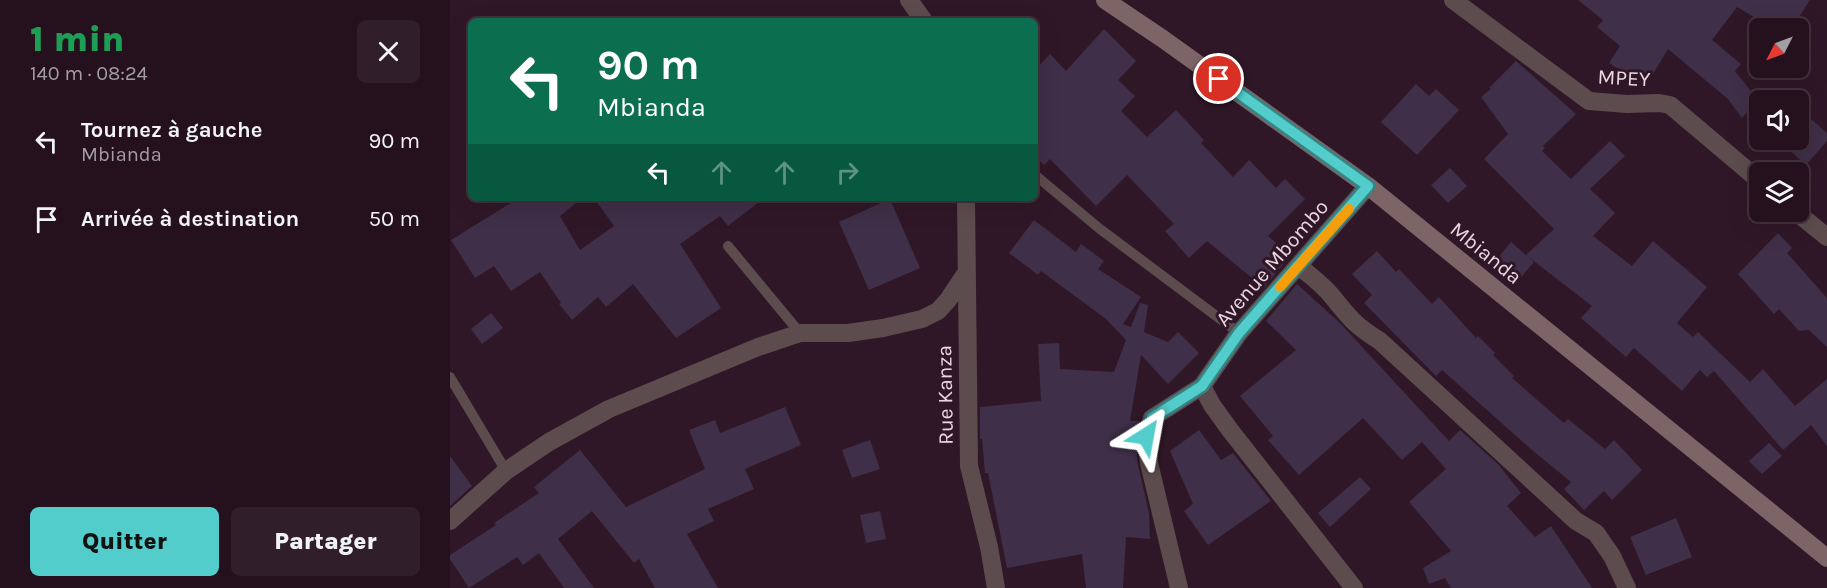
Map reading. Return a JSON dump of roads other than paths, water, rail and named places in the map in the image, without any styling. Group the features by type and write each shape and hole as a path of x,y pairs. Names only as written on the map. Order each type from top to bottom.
{"street":[{"path":"909,0 922,18"},
{"name":"Mbianda","path":"1105,0 1368,186 1827,558"},
{"name":"MPEY","path":"1453,0 1589,101 1670,105 1749,172"},
{"name":"Avenue Mbombo","path":"1179,588 1154,483 1146,436 1152,418 1202,386 1239,333 1368,186"},
{"name":"Rue Kanza","path":"966,201 969,466 989,547 996,588"},
{"path":"1808,222 1827,237"},
{"path":"1299,266 1330,294 1360,329 1380,341 1576,521 1596,533 1612,556 1626,588"},
{"path":"450,521 506,471 549,442 609,409 758,347 800,333 848,333 921,319 938,311 966,273"},
{"path":"1202,386 1230,430 1354,588"}],"lane":[{"path":"1038,177 1100,229 1239,333"},
{"path":"728,246 800,333"},
{"path":"450,377 506,471"}]}
